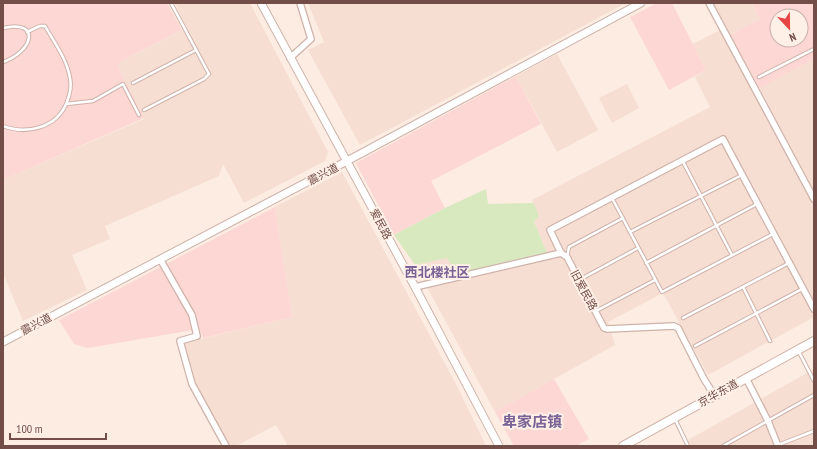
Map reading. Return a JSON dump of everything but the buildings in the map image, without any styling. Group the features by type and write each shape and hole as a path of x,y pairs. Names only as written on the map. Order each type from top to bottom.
{"main road":[{"name":"京华东道","path":"623,446 814,341"}],"street":[{"name":"爱民路","path":"261,3 415,287 499,446"},
{"path":"290,58 311,39 300,3"},
{"name":"震兴道","path":"3,342 347,161 641,3"},
{"path":"709,3 814,199"},
{"path":"415,287 561,253 550,230 723,139 814,309"},
{"name":"旧爱民路","path":"561,253 567,257 604,328 674,326 678,328 714,395"},
{"path":"160,259 192,315 198,336 180,341 192,384 226,446"},
{"path":"746,378 768,421 778,445"}],"lane":[{"path":"144,110 204,79 209,74 171,3"},
{"path":"3,28 17,26 21,27 27,32 29,41 25,49 12,59 3,62"},
{"path":"3,126 17,130 31,130 45,126 56,118 66,104 70,94 71,80 67,66 45,26 40,26 27,32"},
{"path":"760,77 814,48"},
{"path":"133,83 196,50"},
{"path":"66,104 92,101 123,84 139,115"},
{"path":"682,160 732,255"},
{"path":"630,232 742,175"},
{"path":"612,198 662,292 774,233"},
{"path":"646,263 757,204"},
{"path":"567,257 569,247 623,218"},
{"path":"579,280 638,248"},
{"path":"683,318 789,262"},
{"path":"596,311 655,280"},
{"path":"743,287 770,340"},
{"path":"694,346 803,288"},
{"path":"798,349 814,380"},
{"path":"723,446 814,395"},
{"path":"674,418 688,446"},
{"path":"778,445 814,431"}],"shaded area":[{"path":"3,3 167,3 182,30 119,62 118,67 144,118 3,180"},
{"path":"175,3 250,3 328,152 325,161 244,203 223,164 219,176 105,226 110,239 72,255 87,290 23,321 3,273 3,180 144,119 118,67 119,62 187,28"},
{"path":"308,3 626,3 360,145 308,50 324,42"},
{"path":"657,3 672,3 706,70 669,90 630,17"},
{"path":"713,3 752,3 760,19 730,35"},
{"path":"752,3 814,3 814,59 758,89 730,35 760,19"},
{"path":"720,30 733,56 739,53 758,88 814,59 814,317 708,375 663,293 608,322 615,345 495,412 415,265 447,258 548,255 534,222 539,216 532,200 710,107 695,77 706,70 693,44"},
{"path":"557,54 598,130 557,152 516,76"},
{"path":"516,76 541,124 431,181 445,208 394,235 356,163"},
{"path":"627,84 639,108 612,123 599,98"},
{"path":"342,172 457,386 486,446 288,446 276,425 236,446 230,446 196,386 184,343 292,317 275,207"},
{"path":"275,207 292,317 203,338 199,329 88,348 74,344 59,320"},
{"path":"814,369 814,446 691,446 688,440"},
{"path":"554,379 589,439 576,446 514,446 495,412"}],"green space":[{"path":"486,189 488,204 534,203 539,216 534,222 548,255 457,277 447,258 415,265 394,235 445,208"}],"district":[{"name":"西北楼社区","path":"437,272"},
{"name":"卑家店镇","path":"532,421"}]}
